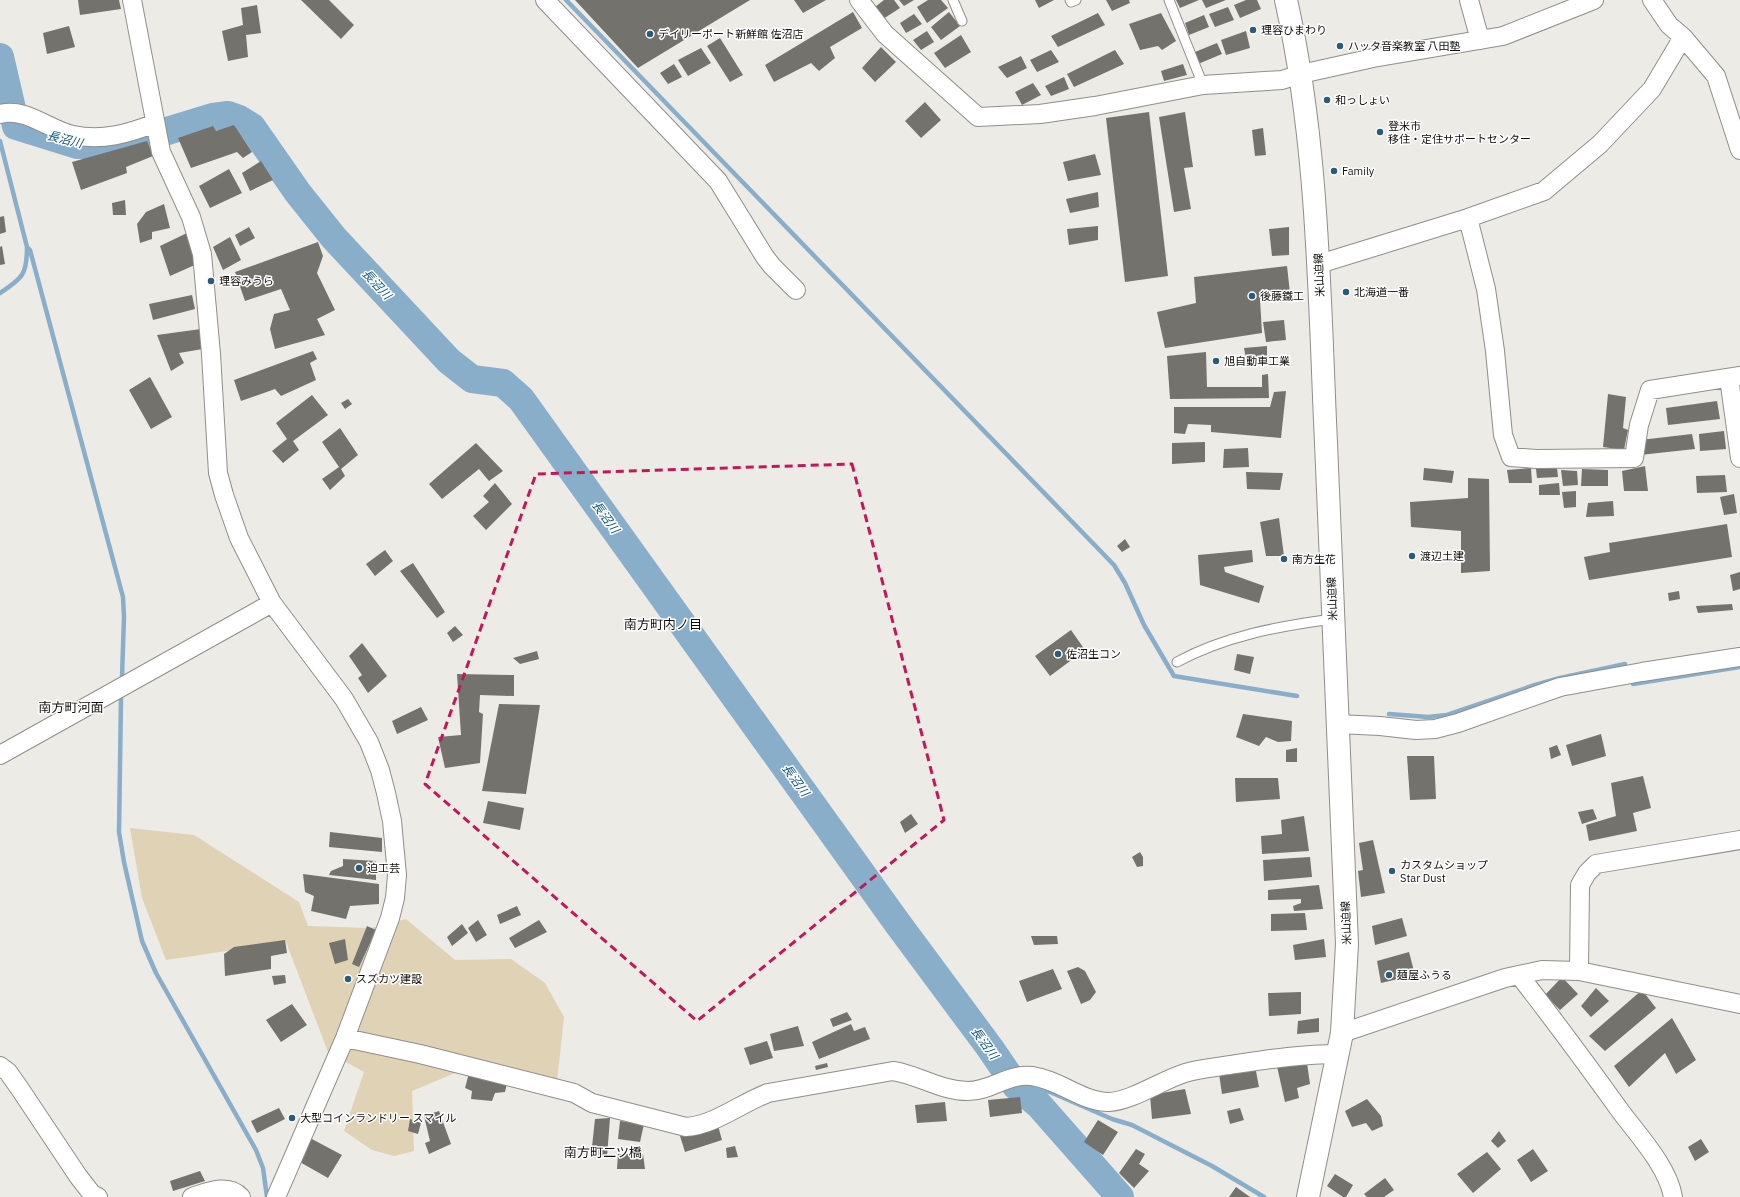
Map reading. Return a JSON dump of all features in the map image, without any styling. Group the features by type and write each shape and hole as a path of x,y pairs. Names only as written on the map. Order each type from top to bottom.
{"main road":[{"name":"米山迫線","path":"1286,0 1301,74 1308,126 1319,264 1347,944 1340,1044 1308,1197"}],"street":[{"path":"132,0 161,152 191,218 202,254 211,354 218,473 224,495 239,538 272,603 344,699 369,742 380,770 392,821 397,875 395,898 390,918 345,1038 276,1197"},
{"path":"545,0 718,181 772,266 796,290"},
{"path":"1468,0 1480,40"},
{"path":"864,1 885,34 978,117 1040,114 1095,106 1203,85 1282,80 1301,74 1373,58 1503,36 1594,0"},
{"path":"1652,0 1669,25 1683,37 1716,76 1740,150"},
{"path":"1319,264 1468,218 1544,191 1600,144 1652,89 1683,37"},
{"path":"7,113 34,118 49,126 73,135 103,138 156,130"},
{"path":"1468,218 1486,289 1495,351 1503,435 1511,457 1536,459 1634,458 1639,425 1650,390 1735,377 1740,458"},
{"path":"0,755 272,603"},
{"path":"1337,719 1416,730 1435,729 1458,723 1560,687 1642,672 1740,657"},
{"path":"1579,971 1580,885 1587,873 1596,864 1740,840"},
{"path":"345,1038 420,1054 574,1093 592,1103 686,1127 699,1126 752,1099 768,1093 893,1071 909,1074 939,1087 969,1091 987,1089 1021,1075 1046,1078 1085,1098 1109,1102 1134,1096 1170,1078 1193,1071 1305,1054 1340,1044 1519,975 1542,970 1579,971 1740,1004"},
{"path":"1519,975 1560,1027 1651,1152 1668,1178 1673,1197"},
{"path":"0,1066 8,1072 78,1176 92,1194 98,1197"},
{"path":"192,1197 222,1189 229,1189 241,1197"}],"lane":[{"path":"953,0 962,21"},
{"path":"1070,0 1072,2 1076,0"},
{"path":"1169,0 1203,85"},
{"path":"1177,662 1213,645 1242,637 1290,624 1333,619"}],"highlighted area":[{"path":"852,464 944,820 697,1021 425,784 536,474"}],"shaded area":[{"path":"130,828 194,835 299,902 308,926 371,928 406,919 455,960 511,959 545,983 564,1017 557,1082 479,1063 412,1091 414,1151 394,1156 372,1150 344,1131 364,1072 328,1052 286,942 166,960 142,898"}],"building":[{"path":"78,0 119,0 121,9 80,15"},
{"path":"301,0 329,0 354,25 341,39"},
{"name":"デイリーポート新鮮館 佐沼店","path":"575,0 750,0 638,68"},
{"path":"794,0 826,0 803,13"},
{"path":"884,0 894,0 900,8 883,19 875,7"},
{"path":"899,0 914,0 904,6"},
{"path":"928,0 941,0 948,8 927,23 917,7"},
{"path":"1035,0 1054,0 1039,8"},
{"path":"1106,0 1129,0 1130,3 1112,11"},
{"path":"1176,0 1199,0 1180,8"},
{"path":"1202,0 1226,0 1206,8"},
{"path":"1246,0 1257,0 1261,9 1240,18 1234,5"},
{"path":"257,5 261,33 246,35 248,57 228,61 222,31 243,25 241,8"},
{"path":"1228,7 1234,20 1215,27 1209,14"},
{"path":"853,12 862,28 830,47 835,58 819,71 811,63 774,82 765,65"},
{"path":"949,12 960,26 941,40 931,27"},
{"path":"1098,13 1105,25 1058,47 1051,36"},
{"path":"1161,13 1176,41 1162,50 1158,46 1140,50 1129,24"},
{"path":"914,14 922,24 906,33 900,23"},
{"path":"1204,15 1209,27 1189,35 1185,23"},
{"path":"69,26 75,47 47,54 43,33"},
{"path":"927,31 934,42 921,50 913,40"},
{"path":"1246,31 1250,48 1226,55 1221,40"},
{"path":"961,35 971,52 945,68 934,53"},
{"path":"720,38 743,75 730,82 707,46"},
{"path":"1217,43 1222,54 1198,64 1195,52"},
{"path":"881,47 896,62 875,82 862,68"},
{"path":"701,48 711,63 688,76 678,60"},
{"path":"1051,50 1059,62 1037,72 1030,60"},
{"path":"1115,50 1124,64 1074,87 1067,74"},
{"path":"1021,56 1027,68 1007,78 998,67"},
{"path":"674,64 682,77 668,84 660,73"},
{"path":"1183,64 1187,75 1164,81 1161,71"},
{"path":"1064,77 1069,89 1051,96 1045,86"},
{"path":"1033,83 1041,95 1022,105 1015,92"},
{"path":"925,102 941,120 921,138 905,121"},
{"path":"1149,112 1168,276 1125,282 1106,118"},
{"path":"1185,112 1193,167 1184,168 1191,209 1174,212 1159,117"},
{"path":"234,125 252,152 243,158 237,152 191,168 178,138 213,126 216,131"},
{"path":"1263,128 1266,155 1255,156 1252,130"},
{"path":"147,141 153,156 126,167 127,173 81,190 72,162"},
{"path":"1095,154 1101,175 1068,181 1063,162"},
{"path":"261,161 273,180 250,191 242,173"},
{"path":"229,169 242,193 210,208 199,186"},
{"path":"1098,192 1099,207 1070,213 1066,199"},
{"path":"125,200 126,215 113,215 112,203"},
{"path":"164,204 170,228 152,232 152,239 140,243 137,224 146,212"},
{"path":"4,216 6,232 0,234 0,217"},
{"path":"1098,226 1098,240 1069,245 1067,229"},
{"path":"249,227 255,238 240,246 235,235"},
{"path":"1289,227 1289,255 1272,256 1269,229"},
{"path":"187,233 197,264 170,276 160,246"},
{"path":"230,237 241,260 223,270 213,247"},
{"path":"318,242 323,256 317,273 335,310 317,319 325,335 275,349 270,329 274,314 290,310 281,289 245,301 235,272"},
{"path":"2,246 5,264 0,265 0,247"},
{"path":"1287,266 1290,293 1260,299 1262,333 1165,348 1157,312 1196,303 1194,277"},
{"path":"192,295 195,309 153,320 149,304"},
{"path":"1284,320 1286,340 1266,342 1263,322"},
{"path":"201,329 203,349 179,353 184,363 171,371 157,335"},
{"path":"1267,346 1267,357 1246,359 1244,348"},
{"path":"313,351 317,359 310,363 316,380 281,396 275,389 241,401 234,380"},
{"path":"1206,352 1207,387 1262,387 1262,375 1268,374 1269,398 1170,399 1167,356"},
{"path":"150,377 172,417 151,429 129,390"},
{"path":"1286,391 1281,438 1211,432 1211,425 1188,424 1185,434 1174,433 1174,407 1270,407 1274,392"},
{"path":"1608,394 1626,397 1623,428 1628,430 1624,450 1603,447"},
{"path":"312,395 328,415 293,441 299,450 283,463 272,451 287,439 276,423"},
{"path":"348,399 352,404 345,409 341,403"},
{"path":"1717,401 1720,419 1668,425 1666,408"},
{"path":"340,428 358,455 341,469 345,476 330,490 322,479 339,467 322,442"},
{"path":"1724,431 1726,449 1700,451 1699,434"},
{"path":"1692,434 1695,449 1640,455 1640,440"},
{"path":"1205,442 1205,462 1172,464 1172,443"},
{"path":"476,443 503,471 489,481 479,469 442,499 429,484"},
{"path":"1248,448 1249,467 1223,468 1224,449"},
{"path":"1645,466 1648,491 1624,491 1622,471"},
{"path":"1424,468 1454,471 1452,483 1423,480"},
{"path":"1531,468 1532,483 1509,483 1507,470"},
{"path":"1557,468 1558,477 1537,478 1536,469"},
{"path":"1582,469 1608,470 1608,486 1581,486"},
{"path":"1561,470 1577,471 1578,485 1563,486"},
{"path":"1246,472 1283,473 1280,490 1247,489"},
{"path":"1725,475 1727,492 1697,493 1696,476"},
{"path":"1468,478 1489,479 1490,571 1461,573 1461,531 1411,527 1410,502 1468,498"},
{"path":"495,483 512,504 486,530 473,516 489,502 483,496"},
{"path":"1559,483 1560,495 1539,495 1539,485"},
{"path":"1576,491 1576,507 1564,508 1562,492"},
{"path":"1734,494 1737,513 1724,515 1720,497"},
{"path":"1613,501 1614,516 1586,517 1588,503"},
{"path":"1279,518 1284,556 1266,556 1260,522"},
{"path":"1727,524 1732,557 1589,580 1584,557 1610,552 1609,543"},
{"path":"1125,539 1130,547 1122,552 1117,546"},
{"path":"385,550 393,561 375,576 366,564"},
{"path":"1252,550 1253,562 1224,567 1225,572 1264,586 1259,603 1200,585 1198,555"},
{"path":"413,563 445,612 437,618 400,571"},
{"path":"1740,572 1740,589 1733,591 1730,575"},
{"path":"1679,591 1680,599 1669,601 1668,593"},
{"path":"1732,604 1733,610 1698,613 1696,606"},
{"path":"455,626 463,635 453,642 447,633"},
{"path":"1071,630 1085,650 1050,676 1035,656"},
{"path":"362,643 387,676 368,693 358,678 362,675 349,656"},
{"path":"537,651 539,659 520,664 513,658"},
{"path":"1237,654 1254,657 1250,674 1234,670"},
{"path":"457,674 514,675 514,696 480,695 479,712 483,714 480,763 445,768 438,737 461,735"},
{"path":"499,704 540,705 526,794 482,791"},
{"path":"421,707 428,720 397,734 392,721"},
{"path":"1243,714 1292,721 1291,741 1278,742 1266,737 1259,746 1236,737"},
{"path":"1601,734 1606,756 1572,766 1566,745"},
{"path":"1557,745 1561,755 1551,759 1549,748"},
{"path":"1297,748 1297,762 1286,762 1286,750"},
{"path":"1407,756 1434,756 1436,799 1410,800"},
{"path":"1643,776 1651,808 1633,813 1637,831 1589,841 1586,825 1616,816 1611,783"},
{"path":"1235,778 1278,778 1280,799 1236,802"},
{"path":"488,801 524,808 520,830 483,823"},
{"path":"1593,809 1597,819 1582,824 1578,812"},
{"path":"911,814 918,824 905,833 900,822"},
{"path":"1304,816 1309,851 1262,854 1261,836 1282,834 1281,820"},
{"path":"330,832 382,838 382,852 329,847"},
{"path":"1373,840 1385,893 1361,897 1358,871 1363,870 1359,843"},
{"path":"1140,852 1143,857 1143,866 1137,867 1132,857"},
{"path":"1310,857 1312,877 1264,881 1263,860"},
{"path":"343,859 376,861 376,880 329,875 331,871 343,866"},
{"path":"303,874 379,884 379,904 350,906 346,919 311,911 314,896 305,892"},
{"path":"1319,885 1323,909 1294,911 1293,906 1301,903 1301,899 1268,900 1268,890"},
{"path":"517,906 521,915 500,924 497,915"},
{"path":"1305,913 1307,930 1271,931 1271,914"},
{"path":"1402,918 1407,936 1375,945 1372,926"},
{"path":"478,920 487,935 476,942 468,928"},
{"path":"539,920 547,932 515,948 509,938"},
{"path":"462,924 468,933 452,946 447,937"},
{"path":"367,926 376,930 359,967 352,964"},
{"path":"1031,936 1057,936 1058,944 1034,945"},
{"path":"345,939 348,960 335,964 329,943"},
{"path":"1324,939 1326,957 1295,960 1293,945"},
{"path":"285,940 287,953 271,956 271,969 225,976 224,954 234,947"},
{"path":"1409,952 1415,975 1381,983 1377,961"},
{"path":"1078,967 1085,971 1096,992 1090,1000 1081,1004 1067,971"},
{"path":"1053,969 1062,989 1027,1002 1019,981"},
{"path":"285,975 286,983 274,985 272,976"},
{"path":"1562,977 1578,994 1560,1010 1545,995"},
{"path":"1596,988 1609,1001 1591,1017 1581,1006"},
{"path":"1642,990 1656,1008 1605,1051 1589,1036"},
{"path":"1301,992 1301,1014 1269,1016 1268,993"},
{"path":"292,1004 307,1025 281,1042 266,1020"},
{"path":"847,1012 852,1020 833,1027 830,1019"},
{"path":"1319,1018 1319,1032 1297,1034 1298,1021"},
{"path":"1672,1018 1696,1060 1676,1074 1665,1053 1629,1087 1614,1066"},
{"path":"851,1024 854,1031 865,1027 870,1039 819,1059 812,1042"},
{"path":"798,1026 804,1046 774,1051 770,1034"},
{"path":"767,1041 773,1058 750,1065 744,1048"},
{"path":"1306,1056 1310,1084 1297,1088 1299,1098 1285,1102 1276,1062"},
{"path":"827,1063 828,1067 816,1070 815,1066"},
{"path":"1255,1066 1259,1087 1222,1094 1219,1074"},
{"path":"469,1073 507,1083 505,1092 495,1093 492,1101 471,1099 472,1091 465,1088"},
{"path":"1185,1089 1191,1114 1152,1119 1150,1095"},
{"path":"1020,1097 1022,1113 990,1117 988,1100"},
{"path":"1367,1099 1381,1116 1383,1126 1372,1131 1366,1123 1352,1127 1345,1111"},
{"path":"945,1102 947,1121 917,1123 915,1105"},
{"path":"279,1108 285,1119 257,1133 251,1121"},
{"path":"1240,1108 1244,1120 1230,1124 1227,1111"},
{"path":"439,1111 451,1144 429,1154 425,1143 430,1141 424,1116"},
{"path":"610,1118 607,1157 591,1156 595,1119"},
{"path":"410,1119 421,1123 418,1134 408,1131"},
{"path":"1098,1120 1118,1132 1103,1155 1084,1142"},
{"path":"620,1121 644,1124 640,1142 618,1139"},
{"path":"717,1122 722,1140 685,1152 680,1136"},
{"path":"1499,1131 1506,1141 1498,1148 1491,1141"},
{"path":"310,1138 342,1155 328,1178 298,1161"},
{"path":"1701,1139 1709,1152 1695,1161 1688,1147"},
{"path":"735,1146 738,1157 727,1158 726,1148"},
{"path":"1136,1149 1145,1154 1139,1164 1149,1171 1134,1188 1119,1173"},
{"path":"1533,1149 1548,1171 1531,1182 1517,1160"},
{"path":"1487,1152 1501,1169 1473,1193 1457,1174"},
{"path":"618,1154 643,1154 645,1169 617,1169"},
{"path":"200,1171 205,1181 173,1191 170,1181"},
{"path":"1335,1174 1353,1185 1346,1197 1343,1197 1327,1186"},
{"path":"1385,1178 1394,1190 1384,1197 1367,1197 1364,1194"},
{"path":"1236,1187 1250,1197 1229,1197"}],"waterway":[{"path":"566,0 1114,565 1125,583 1144,625 1174,676 1297,696"},
{"name":"長沼川","path":"0,57 16,126 77,145 107,145 141,139 213,117 228,115 239,119 252,127 298,193 334,238 449,361 472,379 503,383 521,399 1016,1086 1039,1105 1120,1197"},
{"path":"0,141 27,247 25,269 19,279 0,293"},
{"path":"27,247 30,250 123,597 124,617 122,677"},
{"path":"1389,714 1428,717 1447,715 1535,685 1625,664"},
{"path":"1633,684 1740,667"},
{"path":"121,699 119,832 124,862 142,941 156,973 256,1150 263,1168 267,1197"},
{"path":"1016,1086 1050,1092 1112,1119 1132,1125 1212,1166 1264,1197"}],"place":[{"name":"理容ひまわり","path":"1253,30"},
{"name":"デイリーポート新鮮館 佐沼店","path":"650,34"},
{"name":"ハッタ音楽教室 八田塾","path":"1340,46"},
{"name":"和っしょい","path":"1327,100"},
{"name":"登米市 移住・定住サポートセンター","path":"1380,132"},
{"name":"Family","path":"1334,171"},
{"name":"理容みうら","path":"211,281"},
{"name":"北海道一番","path":"1346,292"},
{"name":"後藤鐵工","path":"1252,296"},
{"name":"旭自動車工業","path":"1216,361"},
{"name":"渡辺土建","path":"1412,556"},
{"name":"南方生花","path":"1284,559"},
{"name":"佐沼生コン","path":"1058,654"},
{"name":"迫工芸","path":"359,868"},
{"name":"カスタムショップ Star Dust","path":"1392,871"},
{"name":"麺屋ふうる","path":"1389,975"},
{"name":"スズカツ建設","path":"348,979"},
{"name":"大型コインランドリー スマイル","path":"292,1118"}],"district":[{"name":"南方町内ノ目","path":"663,624"},
{"name":"南方町河面","path":"71,707"},
{"name":"南方町二ツ橋","path":"603,1152"}]}
